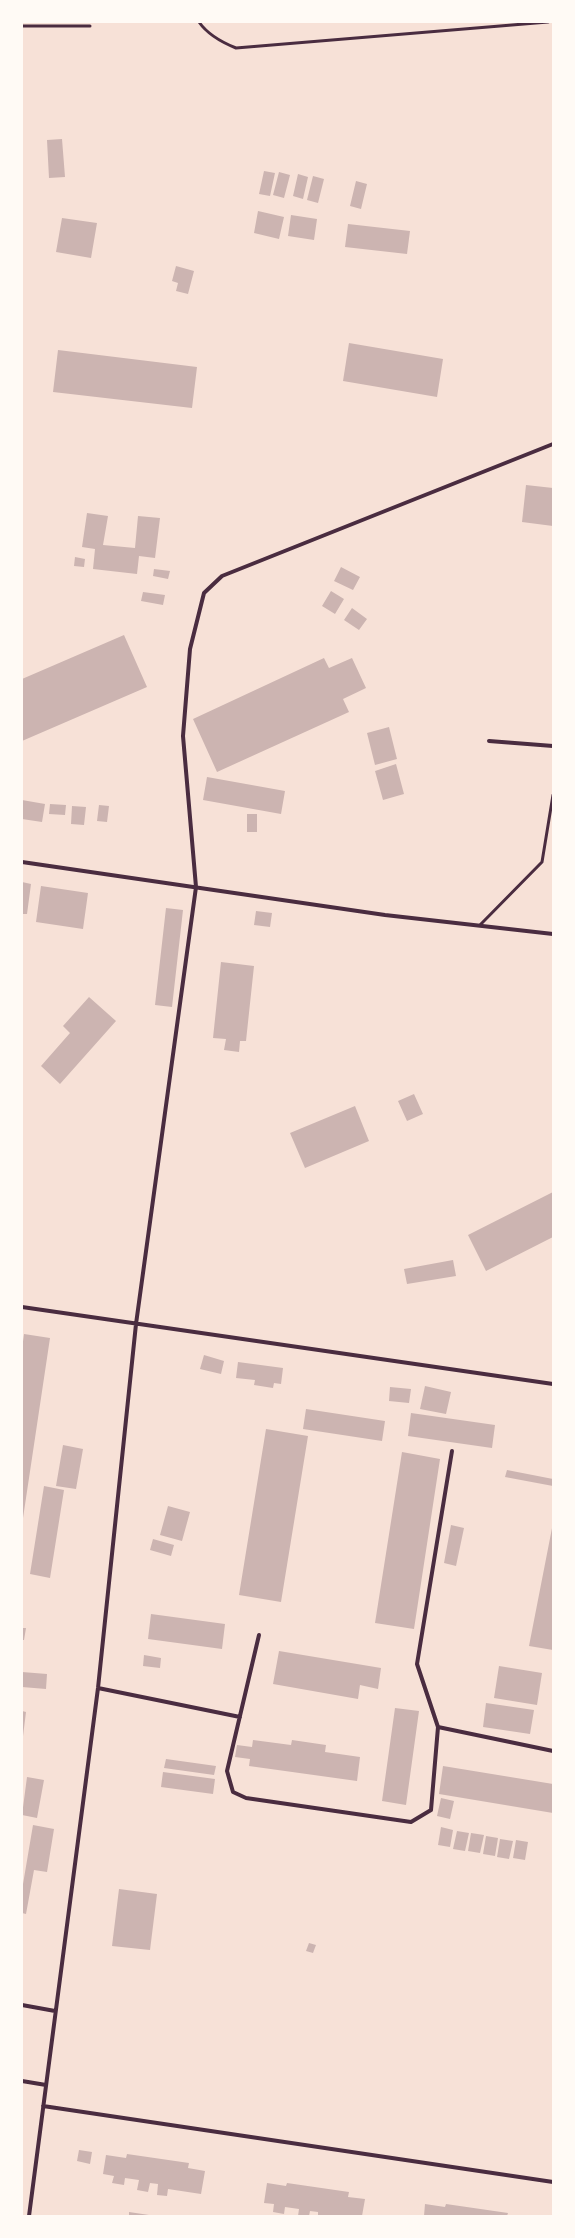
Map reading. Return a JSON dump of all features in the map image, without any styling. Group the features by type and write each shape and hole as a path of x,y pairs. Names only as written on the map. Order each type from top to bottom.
{"street":[{"path":"28,2216 98,1688 136,1324 196,887 184,736 190,649 204,593 222,576 553,444"},
{"path":"489,741 553,746"},
{"path":"22,862 385,915 553,934"},
{"path":"22,1307 553,1384"},
{"path":"259,1636 227,1771 233,1792 246,1798 411,1822 431,1810 438,1727 417,1664 452,1451"},
{"path":"98,1688 240,1717"},
{"path":"438,1727 553,1751"},
{"path":"22,2004 55,2011"},
{"path":"22,2081 46,2085"},
{"path":"43,2106 553,2182"}],"lane":[{"path":"199,22 206,32 223,43 236,48 548,22"},
{"path":"22,26 90,26"},
{"path":"480,925 542,862 553,795"}],"building":[{"path":"62,139 65,177 49,178 47,140"},
{"path":"264,171 275,173 270,196 259,194"},
{"path":"279,172 290,175 284,198 273,195"},
{"path":"298,174 308,177 303,199 293,196"},
{"path":"313,176 324,179 318,203 307,200"},
{"path":"356,181 367,184 361,209 350,206"},
{"path":"258,211 284,217 279,239 254,233"},
{"path":"291,215 317,219 314,240 288,236"},
{"path":"62,218 97,223 91,258 56,252"},
{"path":"348,224 410,231 407,254 345,247"},
{"path":"176,266 194,271 188,294 176,291 178,283 172,281"},
{"path":"349,343 443,359 437,397 343,381"},
{"path":"58,350 197,367 192,408 53,392"},
{"path":"526,485 553,488 553,526 522,522"},
{"path":"87,513 108,516 103,545 135,548 138,516 160,518 155,558 139,556 137,574 93,569 95,549 82,547"},
{"path":"75,557 85,559 84,567 74,566"},
{"path":"341,567 360,577 353,590 334,581"},
{"path":"154,569 170,571 168,579 153,576"},
{"path":"331,591 344,599 335,614 322,606"},
{"path":"143,592 165,595 163,605 141,601"},
{"path":"352,608 367,619 359,630 344,620"},
{"path":"124,635 147,687 22,741 22,679"},
{"path":"324,658 329,668 352,658 366,688 343,699 349,712 217,772 193,719"},
{"path":"389,727 397,759 375,765 367,733"},
{"path":"396,764 404,794 383,800 375,771"},
{"path":"207,777 285,791 281,814 203,800"},
{"path":"22,800 45,804 42,822 22,819"},
{"path":"50,804 66,805 65,815 49,814"},
{"path":"99,805 109,806 107,822 97,821"},
{"path":"72,806 86,807 84,825 71,824"},
{"path":"247,814 257,814 257,832 247,832"},
{"path":"22,882 31,884 27,914 22,914"},
{"path":"41,886 88,893 83,929 36,922"},
{"path":"166,908 183,910 172,1007 155,1005"},
{"path":"256,911 272,913 270,927 254,925"},
{"path":"221,962 254,966 246,1041 240,1041 239,1052 224,1050 226,1039 213,1038"},
{"path":"89,997 116,1021 60,1084 41,1066 70,1033 63,1026"},
{"path":"414,1094 423,1114 407,1121 398,1101"},
{"path":"355,1106 369,1141 305,1168 290,1133"},
{"path":"553,1192 553,1237 486,1271 468,1235"},
{"path":"453,1260 456,1276 407,1284 404,1269"},
{"path":"24,1334 50,1338 23,1518 22,1349"},
{"path":"204,1355 224,1361 221,1374 200,1369"},
{"path":"238,1362 283,1368 281,1384 274,1383 273,1388 254,1385 255,1380 236,1378"},
{"path":"425,1386 451,1392 446,1414 420,1409"},
{"path":"390,1387 411,1389 409,1403 389,1401"},
{"path":"306,1409 385,1421 382,1441 303,1429"},
{"path":"411,1413 495,1425 492,1448 408,1436"},
{"path":"266,1429 308,1436 281,1602 239,1595"},
{"path":"63,1445 83,1449 76,1489 56,1486"},
{"path":"402,1452 440,1459 414,1629 375,1623"},
{"path":"507,1470 553,1479 553,1486 505,1477"},
{"path":"44,1486 64,1490 50,1578 30,1574"},
{"path":"168,1506 190,1512 182,1541 160,1535"},
{"path":"553,1523 553,1650 529,1646"},
{"path":"451,1525 464,1528 456,1566 444,1563"},
{"path":"153,1539 174,1545 171,1556 150,1550"},
{"path":"151,1614 225,1624 222,1649 148,1639"},
{"path":"22,1628 26,1628 24,1640 22,1640"},
{"path":"279,1651 381,1668 378,1689 360,1685 358,1699 273,1684"},
{"path":"144,1655 161,1658 160,1668 143,1666"},
{"path":"499,1666 542,1673 537,1705 494,1698"},
{"path":"22,1672 47,1674 46,1689 22,1687"},
{"path":"486,1703 534,1710 530,1734 483,1727"},
{"path":"395,1708 419,1711 406,1805 382,1801"},
{"path":"22,1711 26,1712 23,1736 22,1736"},
{"path":"253,1740 291,1745 292,1740 326,1745 325,1752 360,1757 357,1781 249,1766 250,1759 235,1757 237,1745 252,1747"},
{"path":"166,1759 216,1766 214,1775 164,1768"},
{"path":"443,1766 553,1784 553,1813 439,1794"},
{"path":"163,1772 215,1779 213,1794 161,1787"},
{"path":"27,1777 44,1780 37,1818 22,1815"},
{"path":"441,1798 454,1801 450,1819 437,1816"},
{"path":"33,1825 54,1829 47,1872 34,1870 26,1914 22,1913 22,1890"},
{"path":"441,1827 453,1830 450,1847 438,1845"},
{"path":"457,1831 469,1833 465,1851 453,1849"},
{"path":"471,1833 484,1835 480,1853 468,1851"},
{"path":"486,1836 498,1838 495,1856 483,1854"},
{"path":"500,1839 513,1841 509,1859 497,1857"},
{"path":"516,1840 528,1842 525,1860 513,1858"},
{"path":"119,1889 157,1894 150,1950 112,1946"},
{"path":"309,1943 316,1945 313,1953 306,1951"},
{"path":"79,2150 92,2152 90,2164 77,2161"},
{"path":"127,2154 189,2163 188,2168 205,2171 201,2194 168,2189 167,2196 157,2195 158,2184 150,2183 148,2192 137,2190 139,2180 125,2178 124,2185 112,2183 114,2176 103,2174 106,2155 126,2158"},
{"path":"267,2183 286,2186 287,2183 349,2192 348,2197 365,2199 362,2216 318,2216 318,2212 310,2211 309,2216 298,2216 299,2209 285,2207 284,2214 273,2212 274,2204 264,2203"},
{"path":"425,2204 445,2207 446,2204 508,2213 507,2216 424,2216"},
{"path":"129,2212 149,2215 149,2216 129,2216"}]}
